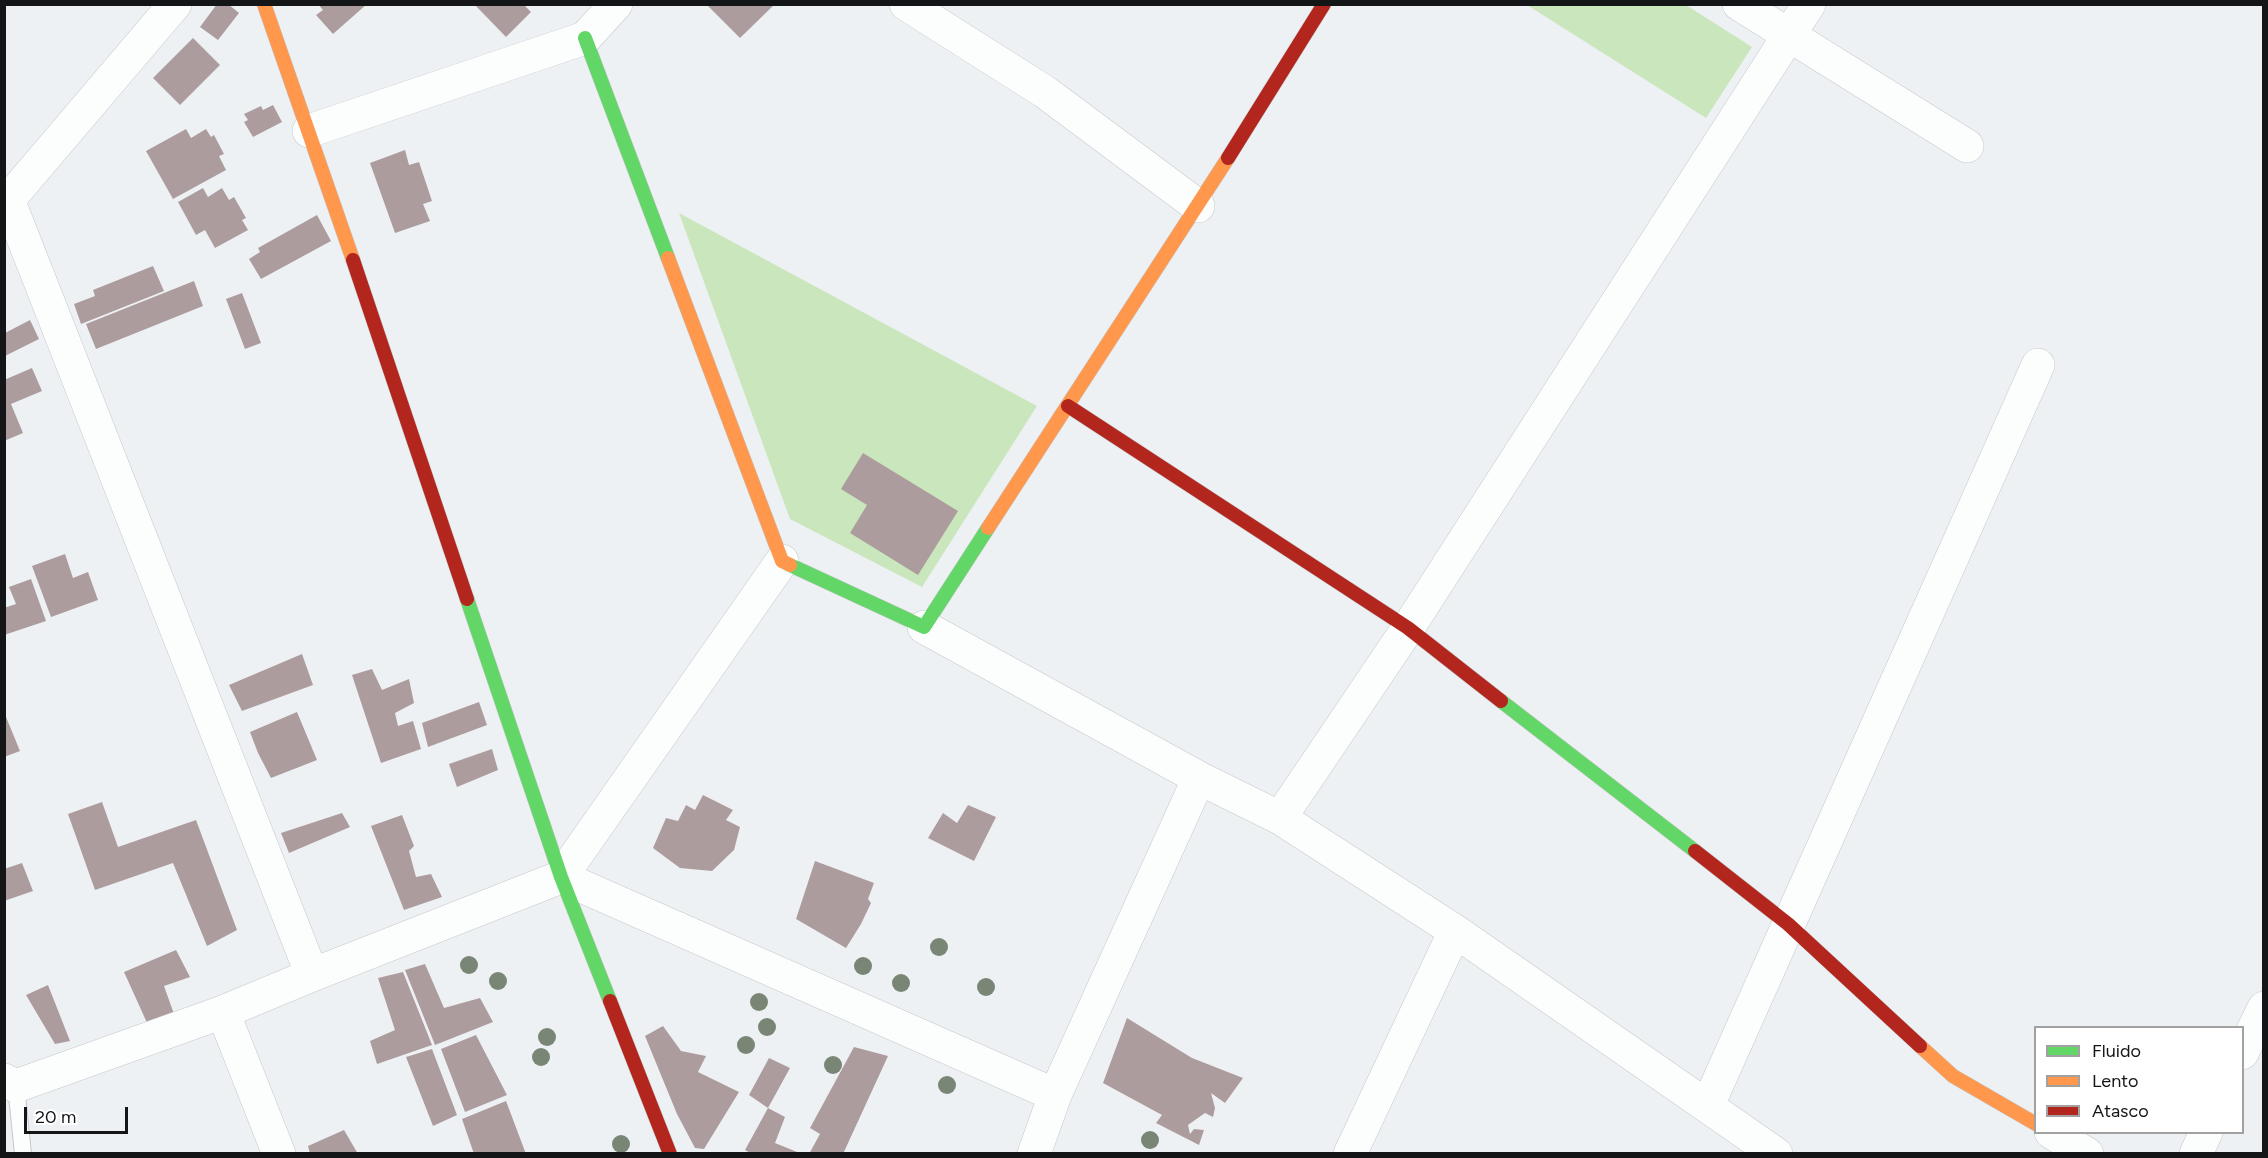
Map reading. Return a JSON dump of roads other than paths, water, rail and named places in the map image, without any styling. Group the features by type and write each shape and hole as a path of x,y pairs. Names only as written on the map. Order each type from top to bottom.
{"street":[{"path":"175,4 7,204 312,975"},
{"path":"264,4 309,130 561,878 670,1154"},
{"path":"309,130 585,38 616,4"},
{"path":"906,4 1045,92 1198,206"},
{"path":"924,627 1198,206 1324,4"},
{"path":"1739,4 1788,37 1968,146"},
{"path":"1280,818 1408,628 1809,4"},
{"path":"585,38 782,561 924,627 1199,778 1280,818 1455,931 1776,1154"},
{"path":"1708,1105 2038,365"},
{"path":"1068,406 1408,628 1788,924 1953,1076 2034,1123"},
{"path":"10,1083 223,1012 561,878 782,561"},
{"path":"1034,1154 1055,1095 1199,778"},
{"path":"561,878 1055,1095"},
{"path":"1350,1154 1455,931"},
{"path":"2244,1049 2264,1008"},
{"path":"223,1012 279,1154"},
{"path":"2054,1134 2087,1154"},
{"path":"2196,1154 2205,1134"}],"lane":[{"path":"10,1083 23,1154"}]}
